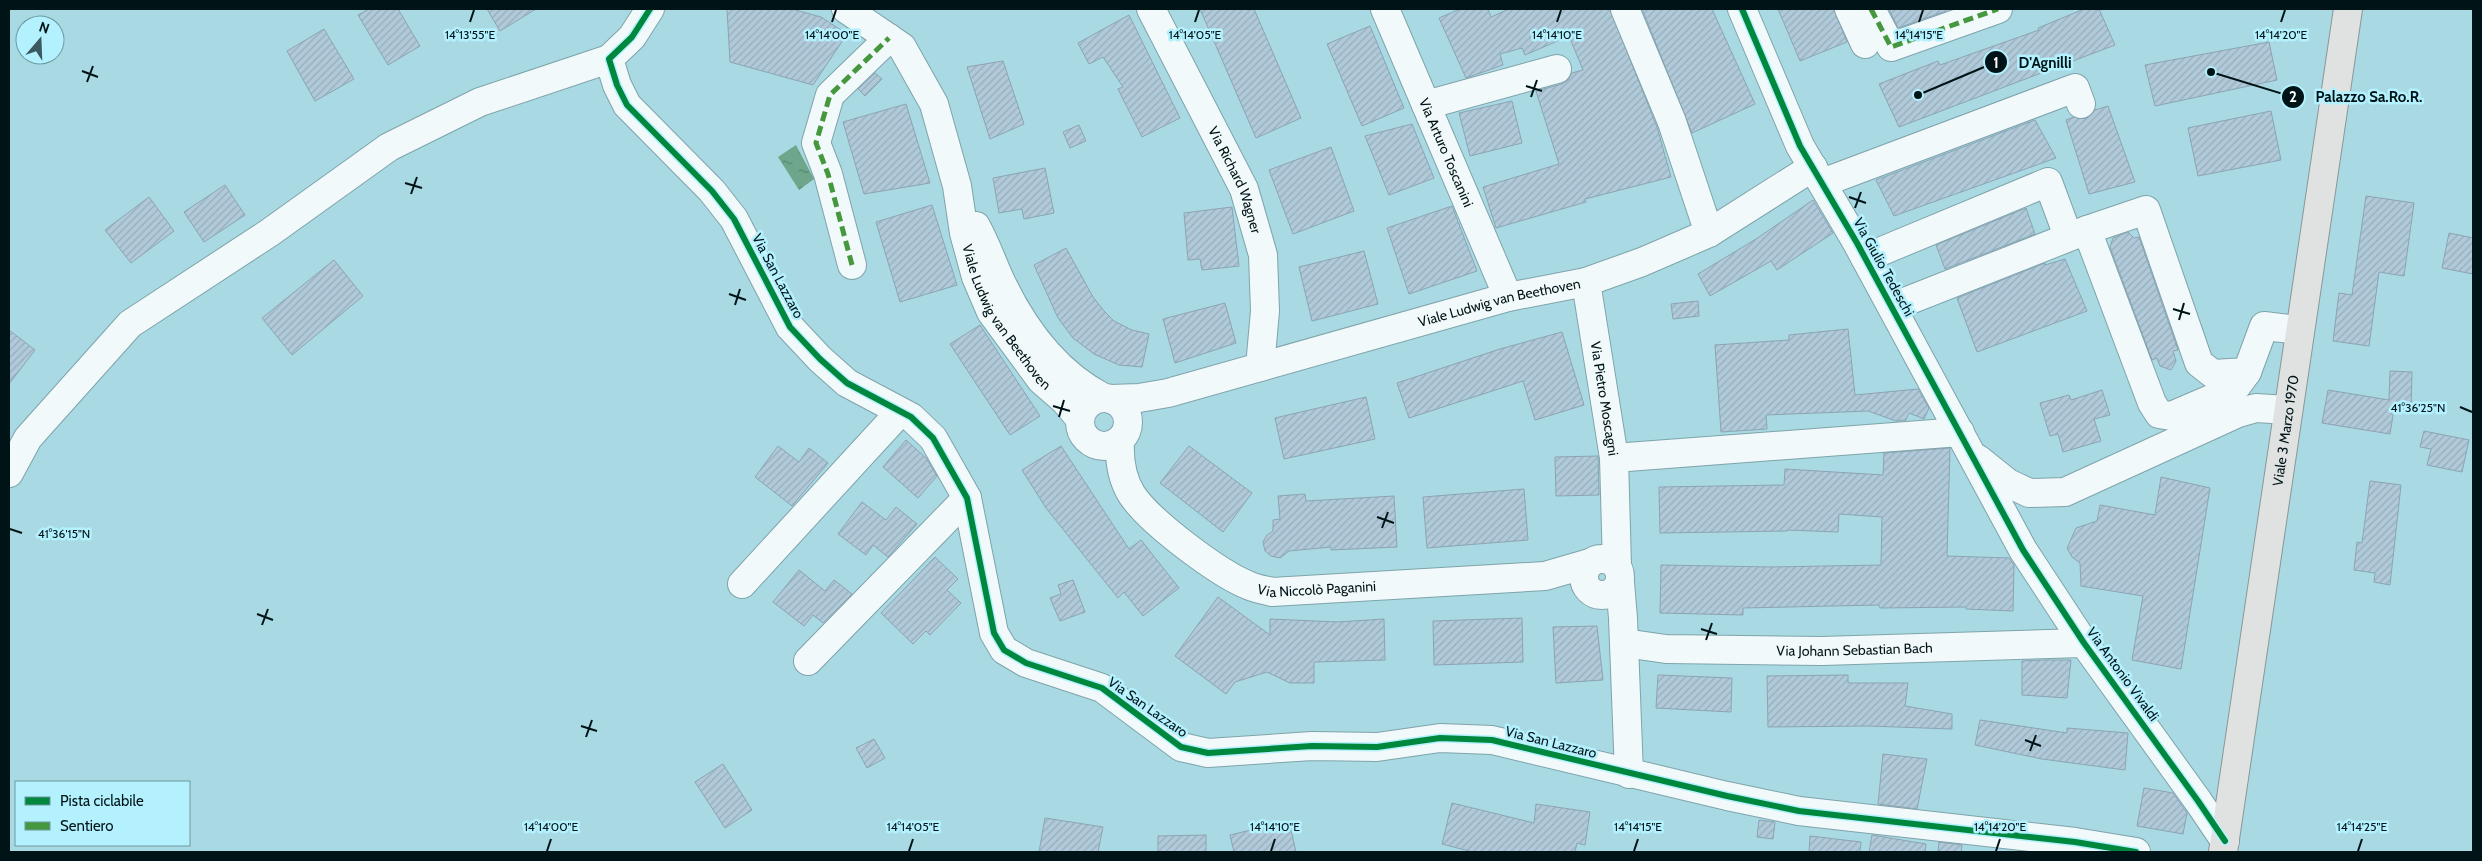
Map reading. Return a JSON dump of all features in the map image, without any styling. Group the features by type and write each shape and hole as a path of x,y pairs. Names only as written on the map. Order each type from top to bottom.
{"main road":[{"name":"Viale 3 Marzo 1970","path":"2224,847 2348,9"}],"street":[{"path":"9,473 28,438 130,324 269,233 389,147 480,102 609,59 632,37 650,9"},
{"name":"Viale Ludwig van Beethoven","path":"846,9 902,47 934,104 961,202 964,233 976,277 991,312 1041,380 1080,418"},
{"name":"Via Richard Wagner","path":"1151,9 1244,189 1263,255 1265,311 1260,367"},
{"name":"Via Arturo Toscanini","path":"1385,9 1508,297"},
{"path":"1626,9 1672,122 1709,232"},
{"name":"Via Giulio Tedeschi","path":"1742,9 1777,94 1817,175 1865,258 1965,442 2008,483 2029,493 2065,492 2238,413 2263,408 2288,410"},
{"path":"1849,9 1864,44"},
{"path":"1871,9 1891,47 1998,9"},
{"path":"852,266 828,174 816,143 830,95 889,38"},
{"name":"Via San Lazzaro","path":"609,59 617,85 627,106 712,191 734,219 790,327 820,359 847,382 911,418 933,438 967,498 994,632 1004,650 1026,663 1102,688 1181,747 1208,753 1225,753 1312,746 1377,747 1440,738 1492,740 1629,774 1800,804 2136,852"},
{"path":"1426,105 1557,69"},
{"name":"Viale Ludwig van Beethoven","path":"961,202 980,233 999,277 1021,319 1043,351 1074,379 1108,398 1139,398 1168,393 1508,297 1586,282 1642,262 1709,232 1817,175 2075,88 2081,104"},
{"path":"1865,258 2048,182 2077,233 2152,403 2159,414 2171,416 2236,387 2247,372 2264,326 2299,330"},
{"path":"1892,307 2077,233 2146,210 2198,363 2213,374 2247,372"},
{"name":"Via Pietro Moscagni","path":"1586,282 1614,458 1617,514 1604,574"},
{"name":"Viale Ludwig van Beethoven","path":"1123,434 1149,405 1168,393"},
{"path":"1108,398 1123,408 1127,414 1123,434 1113,444 1096,444 1084,434 1080,418 1082,412 1091,401 1108,398"},
{"path":"742,584 900,412"},
{"name":"Via Niccolò Paganini","path":"1123,434 1119,457 1123,474 1132,494 1152,519 1234,578 1250,586 1265,590 1291,591 1604,574"},
{"path":"1614,458 1965,442"},
{"name":"Via Antonio Vivaldi","path":"1965,442 1991,492 2008,518 2023,550 2084,644 2198,801 2224,847"},
{"path":"2008,518 2016,500 2029,493"},
{"path":"808,661 967,498"},
{"path":"1604,574 1624,643 1629,774"},
{"name":"Via Johann Sebastian Bach","path":"1624,643 1666,649 1822,651 2084,644"}],"water":[{"path":"796,145 814,179 799,190 778,157"}],"building":[{"path":"369,9 398,9 420,46 388,65 358,15"},
{"path":"487,9 536,9 500,31"},
{"path":"727,9 792,9 821,17 847,34 813,85 730,62"},
{"path":"1200,9 1254,9 1301,118 1256,138"},
{"path":"1460,9 1488,9 1491,17 1509,9 1610,9 1657,127 1671,177 1585,199 1586,202 1496,228 1483,187 1559,164 1536,91 1562,84 1568,80 1572,73 1583,70 1569,36 1525,55 1522,48 1500,54 1503,65 1466,78 1439,18"},
{"path":"1642,9 1712,9 1755,104 1692,133"},
{"path":"1778,9 1834,9 1847,42 1800,61"},
{"path":"1889,9 1946,9 1946,11 1898,28"},
{"path":"2084,9 2099,9 2115,45 1899,127 1879,84 1938,61 1940,65 2039,30 2038,28"},
{"path":"1129,15 1180,118 1142,137 1118,89 1123,87 1103,57 1089,64 1078,43"},
{"path":"1370,26 1404,108 1362,126 1327,44"},
{"path":"324,29 354,79 315,101 287,51"},
{"path":"2269,42 2277,80 2155,106 2145,65"},
{"path":"1003,61 1024,124 990,139 967,67"},
{"path":"875,73 882,79 865,96 858,89"},
{"path":"1512,101 1522,143 1470,156 1459,113"},
{"path":"906,104 930,183 864,194 843,122"},
{"path":"2108,106 2135,182 2089,194 2066,120 2074,117 2086,119 2095,110"},
{"path":"2271,111 2281,160 2198,176 2188,128"},
{"path":"2035,120 2056,158 1894,216 1876,180"},
{"path":"1412,124 1434,178 1389,195 1365,136"},
{"path":"1079,125 1086,141 1070,148 1063,132"},
{"path":"1331,147 1354,211 1293,234 1269,170"},
{"path":"1045,168 1054,213 1024,219 1022,209 999,213 993,178"},
{"path":"225,185 245,215 204,242 184,212"},
{"path":"2366,196 2414,203 2404,276 2379,272 2369,346 2333,341 2339,293 2352,295"},
{"path":"149,197 174,231 131,263 105,230"},
{"path":"1813,200 1833,233 1777,270 1771,261 1710,296 1698,274 1756,239"},
{"path":"932,205 957,285 900,302 876,222"},
{"path":"1452,206 1477,271 1409,294 1387,228"},
{"path":"1232,207 1239,266 1202,270 1200,259 1188,260 1184,213"},
{"path":"2026,208 2035,234 1945,269 1936,245"},
{"path":"2128,232 2134,238 2139,237 2178,350 2173,351 2176,361 2171,370 2160,366 2157,358 2152,360 2110,247 2113,238"},
{"path":"2449,233 2473,238 2473,274 2442,268"},
{"path":"1066,248 1093,297 1104,311 1114,321 1132,330 1149,334 1142,367 1119,365 1094,354 1073,338 1058,318 1034,265"},
{"path":"1364,251 1378,304 1312,321 1299,267"},
{"path":"2065,259 2087,311 1977,352 1957,298 2045,263 2045,265"},
{"path":"334,260 363,296 292,355 262,318"},
{"path":"1698,301 1699,316 1673,319 1671,304"},
{"path":"1225,303 1236,343 1175,363 1163,319"},
{"path":"980,325 1040,416 1010,435 950,344"},
{"path":"1848,329 1855,395 1918,389 1929,408 1924,419 1909,413 1906,420 1896,421 1868,411 1766,415 1767,429 1721,432 1715,345 1789,340 1789,335"},
{"path":"9,330 35,350 9,384"},
{"path":"1562,332 1584,405 1535,420 1523,381 1409,418 1397,383 1500,349"},
{"path":"2390,371 2412,372 2411,410 2394,409 2390,434 2322,423 2328,390 2389,400"},
{"path":"2102,390 2110,415 2094,419 2101,441 2063,452 2058,434 2050,436 2040,403 2069,395 2071,400"},
{"path":"1366,397 1375,439 1284,459 1275,418"},
{"path":"2424,431 2469,440 2462,472 2427,465 2431,449 2420,447"},
{"path":"906,440 926,458 937,476 918,498 883,467"},
{"path":"778,446 799,462 809,448 828,463 792,506 755,477"},
{"path":"1061,446 1129,549 1141,540 1179,588 1143,616 1124,592 1118,598 1046,508 1022,470"},
{"path":"1189,446 1252,493 1223,532 1160,483"},
{"path":"1950,448 1947,556 2009,558 2014,565 2013,611 1966,609 1966,607 1880,608 1879,605 1743,608 1743,615 1660,613 1661,565 1771,567 1881,565 1882,517 1839,514 1838,532 1787,530 1660,533 1659,487 1784,485 1785,469 1883,475 1884,453"},
{"path":"1598,456 1599,495 1556,496 1555,457"},
{"path":"2161,477 2210,488 2181,669 2132,660 2143,596 2081,586 2080,563 2072,557 2067,548 2076,528 2097,521 2100,505 2155,515"},
{"path":"2370,481 2401,485 2390,585 2374,582 2375,573 2354,570 2357,542 2362,543"},
{"path":"1524,489 1528,540 1427,548 1423,497"},
{"path":"1305,494 1306,501 1394,496 1397,547 1331,550 1331,547 1289,551 1280,558 1271,556 1265,551 1263,542 1267,535 1273,531 1273,520 1280,519 1278,496"},
{"path":"862,502 886,520 896,507 917,524 888,557 873,545 866,555 838,534"},
{"path":"935,557 958,579 947,590 961,603 930,635 926,631 913,644 881,613"},
{"path":"799,570 825,591 834,580 852,594 823,623 813,615 804,626 773,602"},
{"path":"1073,580 1085,612 1060,621 1050,598 1061,594 1058,585"},
{"path":"1218,597 1270,635 1270,619 1338,622 1384,619 1385,660 1314,662 1314,683 1290,683 1267,672 1235,682 1226,694 1175,656"},
{"path":"1522,618 1523,662 1434,665 1433,621"},
{"path":"1597,626 1603,680 1556,683 1553,627"},
{"path":"2071,660 2067,698 2022,695 2022,661"},
{"path":"1658,675 1732,678 1731,712 1656,708"},
{"path":"1848,675 1848,683 1908,683 1905,706 1952,714 1952,729 1868,726 1768,727 1767,676"},
{"path":"1980,720 2067,733 2067,728 2128,733 2125,770 2042,759 1975,745"},
{"path":"874,739 885,758 867,768 856,748"},
{"path":"1883,754 1927,759 1917,809 1878,804"},
{"path":"723,764 752,810 725,828 695,782"},
{"path":"2144,788 2173,793 2187,813 2183,834 2137,826"},
{"path":"1452,803 1534,823 1536,804 1590,812 1585,845 1577,843 1575,852 1473,852 1442,844"},
{"path":"1045,818 1103,827 1098,852 1039,852"},
{"path":"1759,820 1775,822 1773,839 1757,837"},
{"path":"1289,821 1296,852 1234,852 1230,835"},
{"path":"1206,835 1206,852 1158,852 1158,836"},
{"path":"1872,835 1926,844 1925,852 1869,852"},
{"path":"1810,836 1861,842 1860,852 1809,852"},
{"path":"1939,842 1962,845 1961,852 1938,852"}],"marked path":[{"path":"1871,9 1891,47 1998,9"},
{"path":"852,265 828,174 816,143 830,95 889,38"}],"cycle path":[{"path":"650,9 632,37 609,59 617,85 627,105 712,191 734,219 790,327 820,359 847,383 911,417 933,438 967,498 994,633 1004,650 1026,663 1102,688 1181,747 1208,753 1312,746 1377,747 1440,738 1492,740 1727,796 1799,811 2075,842 2136,852"},
{"path":"1742,9 1800,146 1857,243 2023,550 2084,643 2225,841"}],"place":[{"name":"Palazzo Sa.Ro.R.","path":"2211,72"},
{"name":"D'Agnilli","path":"1918,95"}]}
